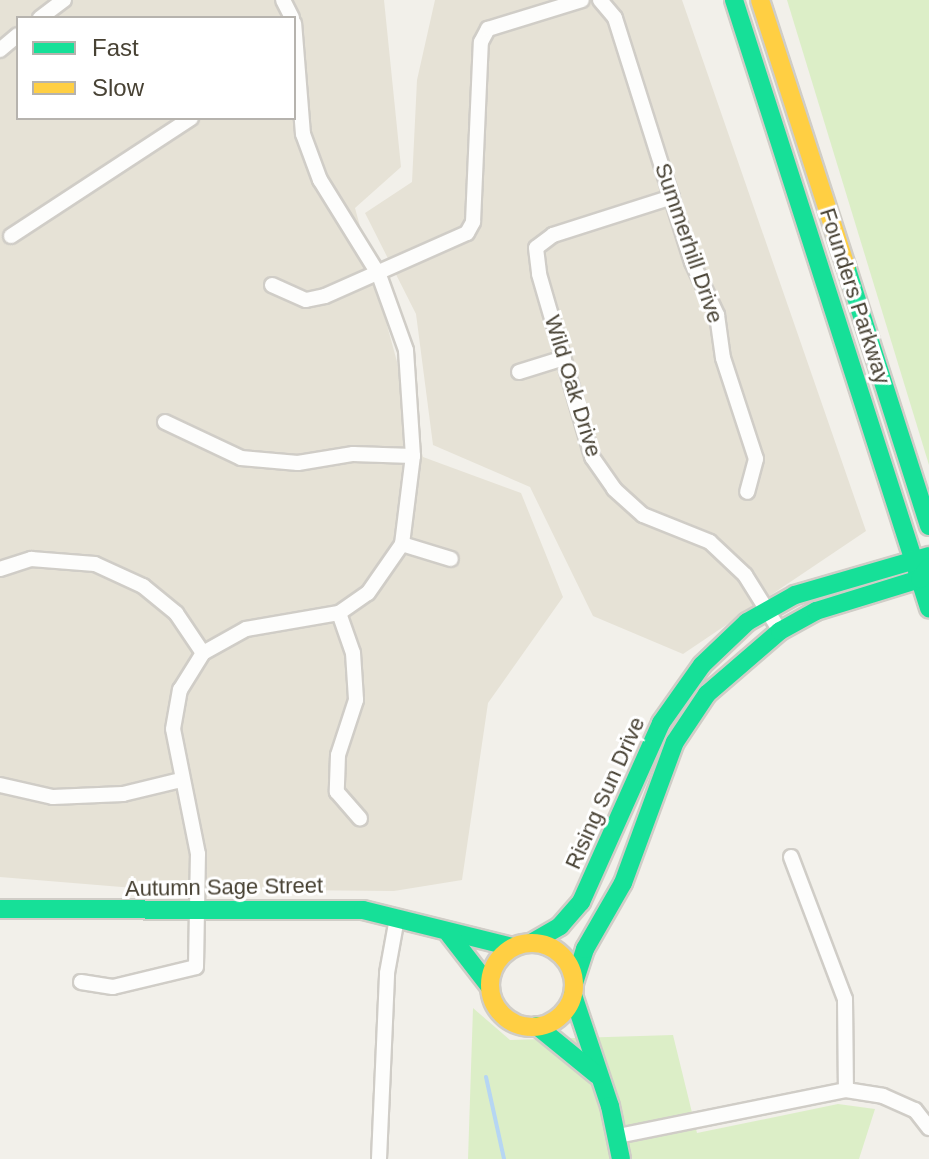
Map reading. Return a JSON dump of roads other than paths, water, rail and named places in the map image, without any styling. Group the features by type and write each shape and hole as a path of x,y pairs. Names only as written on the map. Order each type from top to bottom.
{"main road":[{"name":"Founders Parkway","path":"734,0 921,556 929,608"},
{"name":"Founders Parkway","path":"760,0 929,526"},
{"name":"Rising Sun Drive","path":"522,945 560,926 581,902 600,869 661,723 702,665 747,622 795,595 921,556"},
{"name":"Rising Sun Drive","path":"574,989 585,949 623,883 675,742 707,694 780,631 816,611 925,573"},
{"name":"Autumn Sage Street","path":"0,909 197,912 363,910 446,931 522,945"},
{"path":"446,931 469,953 490,987 500,1012 511,1021 537,1026 600,1077"},
{"path":"490,987 496,964 522,945 561,954 618,1136 621,1159"},
{"path":"537,1026 560,1016 574,989"}],"street":[{"path":"43,16 64,0"},
{"path":"272,285 306,300 379,275 467,233 473,222 478,69 488,29 582,0"},
{"name":"Summerhill Drive","path":"600,0 615,18 692,262 717,315 723,358 756,459 747,492"},
{"path":"0,50 16,37"},
{"path":"81,982 113,987 188,973 198,960 198,854 173,729 178,703 203,653 246,629 339,613 368,593 402,544 413,456 406,350 379,275 320,180 303,134 296,83"},
{"path":"11,236 188,120"},
{"name":"Wild Oak Drive","path":"672,197 553,235 536,248 592,457 614,489 643,515 710,542 745,575 780,631"},
{"path":"519,372 564,358"},
{"path":"165,422 241,458 298,463 353,454 413,456"},
{"path":"402,544 451,559"},
{"path":"0,569 31,559 95,564 143,586 176,613 203,653"},
{"path":"339,613 353,653 356,700 338,755 337,792 360,818"},
{"path":"0,785 53,797 123,794 181,780"},
{"path":"791,857 845,999 846,1090"},
{"path":"379,1159 387,973 397,918"},
{"path":"618,1136 846,1090 883,1096 915,1110 929,1128"}],"waterway":[{"path":"486,1077 504,1159"}]}
